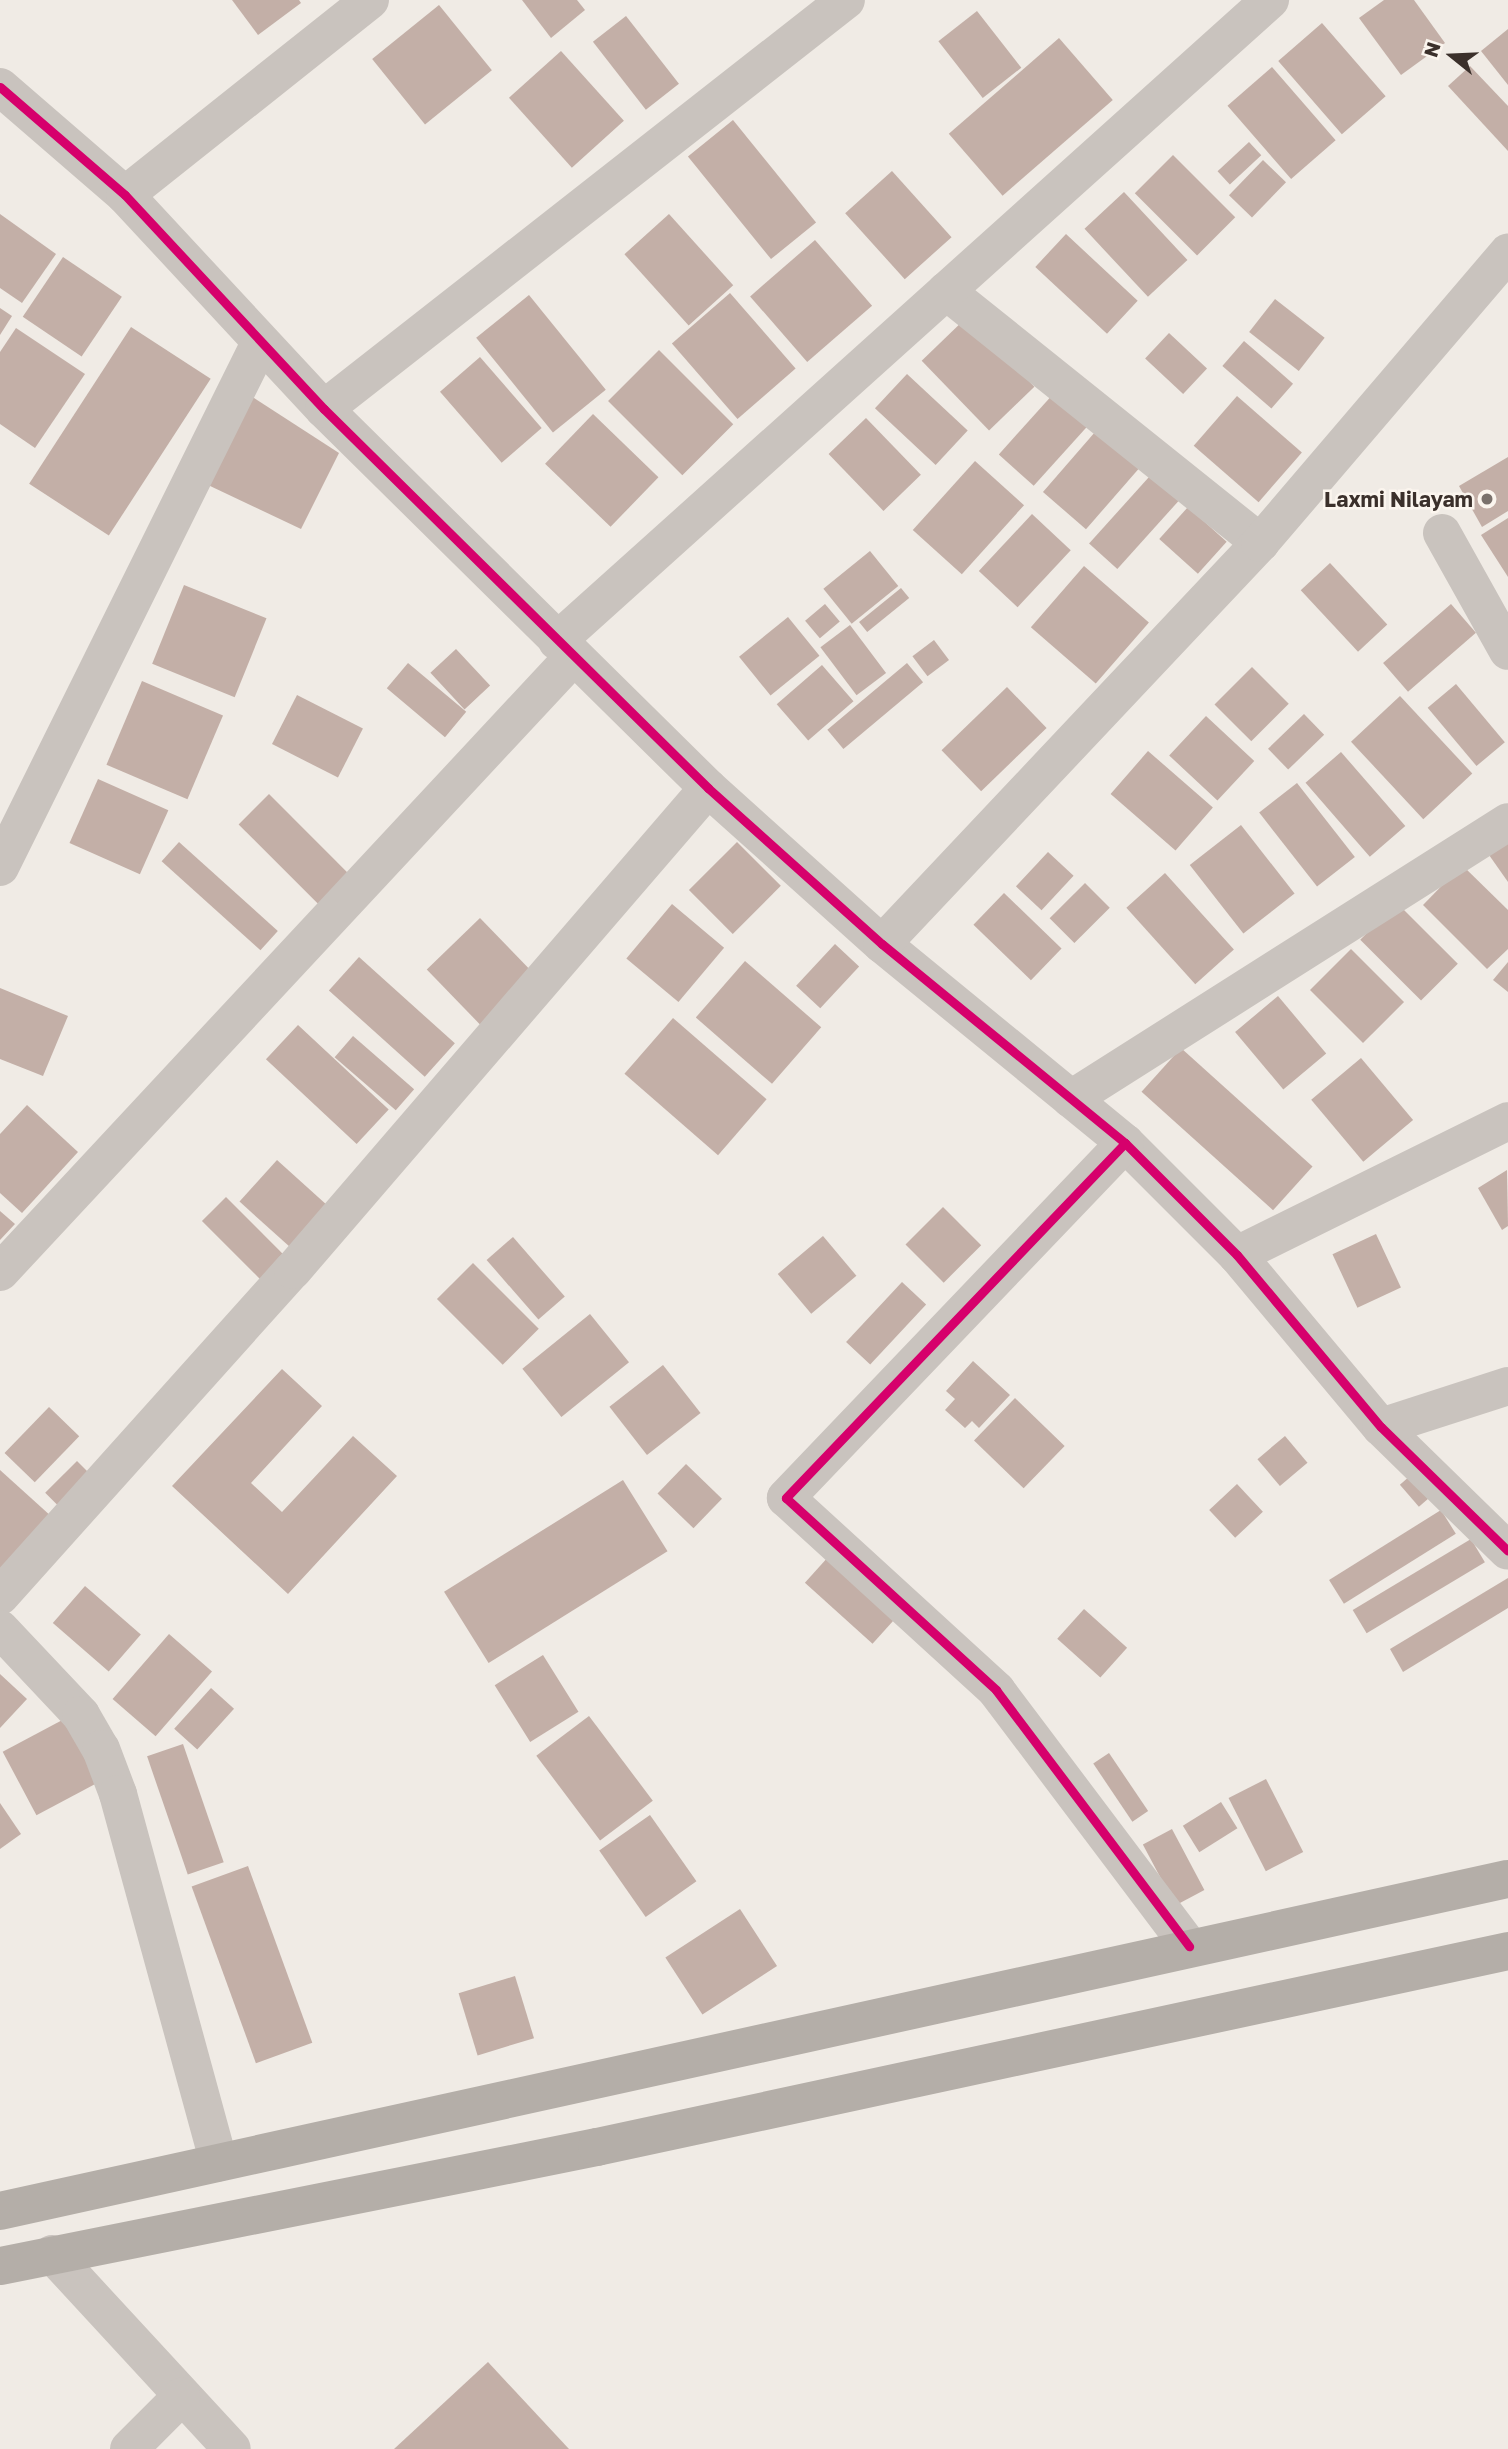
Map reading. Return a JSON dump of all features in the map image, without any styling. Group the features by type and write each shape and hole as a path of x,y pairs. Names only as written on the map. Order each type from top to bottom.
{"highway":[{"path":"0,2211 1189,1946 1508,1879"},
{"path":"0,2266 597,2147 1508,1951"}],"street":[{"path":"125,195 370,0"},
{"path":"324,409 846,0"},
{"path":"0,1272 565,649 946,291 1270,0"},
{"path":"0,87 125,195 324,409 708,788 882,944 1125,1143 1237,1255 1381,1427 1508,1551"},
{"path":"882,944 1260,543 1508,253"},
{"path":"946,291 1260,543"},
{"path":"0,867 260,343"},
{"path":"1442,533 1508,651"},
{"path":"0,1595 293,1270 708,788"},
{"path":"1071,1099 1508,822"},
{"path":"1237,1255 1508,1121"},
{"path":"1125,1143 786,1498 996,1690 1189,1946"},
{"path":"1381,1427 1508,1386"},
{"path":"0,1629 80,1715 101,1749 118,1794 219,2162"},
{"path":"52,2254 181,2398 232,2449"},
{"path":"129,2449 181,2398"}],"building":[{"path":"232,0 299,0 301,3 258,35"},
{"path":"522,0 577,0 585,10 551,38"},
{"path":"1384,0 1414,0 1445,43 1401,75 1359,18"},
{"path":"439,5 492,70 425,124 372,59"},
{"path":"977,11 1021,68 983,98 938,41"},
{"path":"626,16 679,84 646,110 593,42"},
{"path":"1322,23 1386,96 1342,134 1278,61"},
{"path":"1508,29 1508,85 1481,51"},
{"path":"1059,38 1113,100 1003,196 949,134"},
{"path":"561,51 624,121 572,168 509,98"},
{"path":"1470,66 1508,106 1508,151 1448,86"},
{"path":"1272,67 1336,140 1291,179 1227,106"},
{"path":"733,120 816,223 771,259 688,157"},
{"path":"1249,142 1261,155 1230,184 1218,171"},
{"path":"1173,155 1235,217 1197,255 1135,193"},
{"path":"1263,160 1286,182 1252,217 1229,195"},
{"path":"892,171 952,237 905,279 845,213"},
{"path":"1124,192 1187,260 1148,297 1085,229"},
{"path":"0,214 56,254 22,303 0,288"},
{"path":"669,214 733,285 689,325 624,254"},
{"path":"1066,234 1138,301 1107,334 1035,267"},
{"path":"815,240 872,306 807,362 750,296"},
{"path":"63,257 122,297 82,356 23,317"},
{"path":"730,293 796,368 737,419 672,344"},
{"path":"529,295 606,390 553,433 476,338"},
{"path":"1275,299 1325,338 1299,371 1249,332"},
{"path":"0,308 12,316 0,335"},
{"path":"967,317 1034,387 989,431 922,361"},
{"path":"131,327 211,379 109,536 29,484"},
{"path":"16,328 85,374 35,448 0,424 0,352"},
{"path":"1169,333 1207,368 1183,394 1145,359"},
{"path":"1244,341 1293,384 1271,409 1222,366"},
{"path":"659,350 733,424 682,475 608,401"},
{"path":"480,357 542,428 502,463 440,392"},
{"path":"907,374 968,431 936,465 875,408"},
{"path":"1055,392 1090,423 1034,486 999,454"},
{"path":"251,396 339,453 301,529 208,485"},
{"path":"1237,396 1302,452 1259,502 1194,446"},
{"path":"593,414 658,477 611,527 545,464"},
{"path":"866,418 921,475 883,511 829,454"},
{"path":"1102,424 1145,461 1086,529 1043,492"},
{"name":"Laxmi Nilayam","path":"1508,457 1508,511 1482,527 1459,486"},
{"path":"975,461 1024,505 962,574 913,530"},
{"path":"1158,467 1186,492 1117,569 1089,544"},
{"path":"1188,507 1227,542 1198,574 1159,539"},
{"path":"1032,514 1071,550 1018,607 979,571"},
{"path":"1508,518 1508,577 1481,535"},
{"path":"870,551 898,586 852,624 823,589"},
{"path":"1330,563 1387,624 1358,652 1301,590"},
{"path":"1084,566 1149,622 1096,684 1031,627"},
{"path":"184,585 267,618 235,697 152,664"},
{"path":"901,588 909,598 867,632 859,622"},
{"path":"825,604 840,622 820,638 805,621"},
{"path":"1451,604 1476,633 1408,692 1383,663"},
{"path":"788,617 819,656 771,696 739,657"},
{"path":"850,625 886,673 857,695 820,647"},
{"path":"934,640 949,660 927,676 912,656"},
{"path":"456,649 490,686 465,709 430,673"},
{"path":"408,663 466,712 445,737 387,688"},
{"path":"907,663 923,682 843,749 827,730"},
{"path":"822,665 853,701 808,741 777,704"},
{"path":"1252,667 1289,704 1251,741 1215,704"},
{"path":"142,681 223,715 187,799 106,765"},
{"path":"1456,684 1505,742 1477,766 1428,708"},
{"path":"1007,687 1047,728 981,791 942,750"},
{"path":"297,695 363,729 338,778 272,744"},
{"path":"1400,696 1472,774 1423,819 1351,742"},
{"path":"1304,714 1324,735 1288,770 1268,749"},
{"path":"1206,716 1254,761 1217,801 1169,755"},
{"path":"1148,751 1213,807 1176,850 1111,794"},
{"path":"1341,752 1405,826 1370,857 1306,783"},
{"path":"98,779 168,810 140,874 70,843"},
{"path":"1297,783 1355,857 1317,887 1259,813"},
{"path":"269,794 349,874 318,904 239,824"},
{"path":"1241,825 1295,894 1243,934 1190,865"},
{"path":"1508,827 1508,882 1482,845"},
{"path":"179,842 278,931 260,950 162,861"},
{"path":"737,842 781,886 733,934 689,890"},
{"path":"1048,852 1074,876 1042,910 1016,886"},
{"path":"1462,865 1508,910 1508,949 1487,969 1423,905"},
{"path":"1165,873 1234,950 1195,984 1126,908"},
{"path":"1085,883 1110,908 1074,943 1050,918"},
{"path":"1004,893 1062,949 1031,980 973,925"},
{"path":"1397,903 1458,964 1421,1001 1360,940"},
{"path":"672,904 724,948 678,1002 626,958"},
{"path":"480,918 534,974 481,1026 427,969"},
{"path":"835,944 859,967 820,1008 796,986"},
{"path":"1351,949 1404,1002 1363,1043 1310,990"},
{"path":"359,957 455,1043 425,1077 329,990"},
{"path":"745,961 821,1027 772,1084 696,1018"},
{"path":"1508,962 1508,992 1493,980"},
{"path":"0,988 68,1016 43,1076 0,1059"},
{"path":"1278,996 1326,1053 1283,1089 1235,1032"},
{"path":"673,1018 767,1099 718,1155 624,1074"},
{"path":"298,1025 389,1110 357,1144 266,1059"},
{"path":"353,1036 414,1089 396,1110 335,1057"},
{"path":"1181,1048 1313,1166 1273,1210 1142,1092"},
{"path":"1361,1058 1413,1120 1363,1162 1311,1100"},
{"path":"27,1105 78,1152 22,1213 0,1193 0,1134"},
{"path":"277,1160 328,1206 291,1248 240,1202"},
{"path":"1507,1170 1508,1226 1502,1230 1478,1188"},
{"path":"226,1197 290,1261 266,1285 202,1221"},
{"path":"943,1207 981,1245 944,1283 906,1244"},
{"path":"0,1211 15,1224 0,1240"},
{"path":"1376,1234 1401,1287 1357,1308 1332,1254"},
{"path":"823,1236 856,1276 811,1314 778,1274"},
{"path":"513,1237 565,1297 538,1320 487,1260"},
{"path":"473,1263 539,1329 503,1365 437,1299"},
{"path":"902,1282 926,1305 870,1364 846,1342"},
{"path":"590,1314 629,1362 561,1417 522,1369"},
{"path":"973,1361 1010,1395 979,1428 972,1421 965,1428 945,1410 955,1399 946,1391"},
{"path":"663,1365 701,1413 647,1455 609,1407"},
{"path":"282,1369 322,1406 251,1483 282,1512 353,1436 397,1476 288,1594 172,1486"},
{"path":"1015,1398 1065,1446 1024,1488 974,1440"},
{"path":"49,1407 79,1436 35,1482 5,1453"},
{"path":"1285,1436 1307,1463 1280,1486 1257,1459"},
{"path":"77,1461 94,1478 62,1510 45,1493"},
{"path":"686,1464 722,1499 693,1528 658,1493"},
{"path":"1418,1469 1437,1491 1419,1507 1400,1485"},
{"path":"0,1470 52,1517 0,1576"},
{"path":"623,1480 668,1551 489,1663 444,1592"},
{"path":"1237,1484 1263,1512 1235,1538 1209,1510"},
{"path":"1441,1510 1456,1534 1344,1604 1329,1580"},
{"path":"1471,1539 1485,1562 1367,1633 1353,1610"},
{"path":"829,1556 897,1617 873,1644 805,1583"},
{"path":"1508,1578 1508,1608 1403,1672 1390,1649"},
{"path":"85,1586 141,1635 109,1672 53,1623"},
{"path":"1084,1609 1127,1648 1100,1678 1057,1639"},
{"path":"169,1634 212,1671 156,1736 113,1699"},
{"path":"543,1655 579,1712 530,1742 495,1685"},
{"path":"0,1674 27,1699 0,1728"},
{"path":"211,1688 234,1709 197,1750 174,1729"},
{"path":"589,1716 653,1801 600,1840 536,1756"},
{"path":"68,1717 102,1781 36,1815 3,1752"},
{"path":"183,1744 224,1862 188,1875 147,1756"},
{"path":"1109,1753 1148,1811 1132,1822 1093,1764"},
{"path":"1266,1779 1303,1852 1266,1871 1229,1798"},
{"path":"1221,1802 1237,1828 1199,1852 1183,1826"},
{"path":"0,1803 21,1834 0,1849"},
{"path":"650,1815 696,1881 646,1917 599,1851"},
{"path":"1172,1829 1204,1890 1175,1905 1143,1844"},
{"path":"248,1866 312,2043 256,2063 192,1887"},
{"path":"740,1909 777,1966 702,2015 665,1957"},
{"path":"515,1976 534,2038 478,2055 459,1993"},
{"path":"488,2362 569,2449 394,2449"}],"cycle path":[{"path":"0,87 125,195 324,409 708,788 882,944 1125,1143 1237,1255 1381,1427 1508,1551"},
{"path":"1125,1143 786,1498 996,1690 1189,1946"}],"place":[{"name":"Laxmi Nilayam","path":"1487,499"}]}
